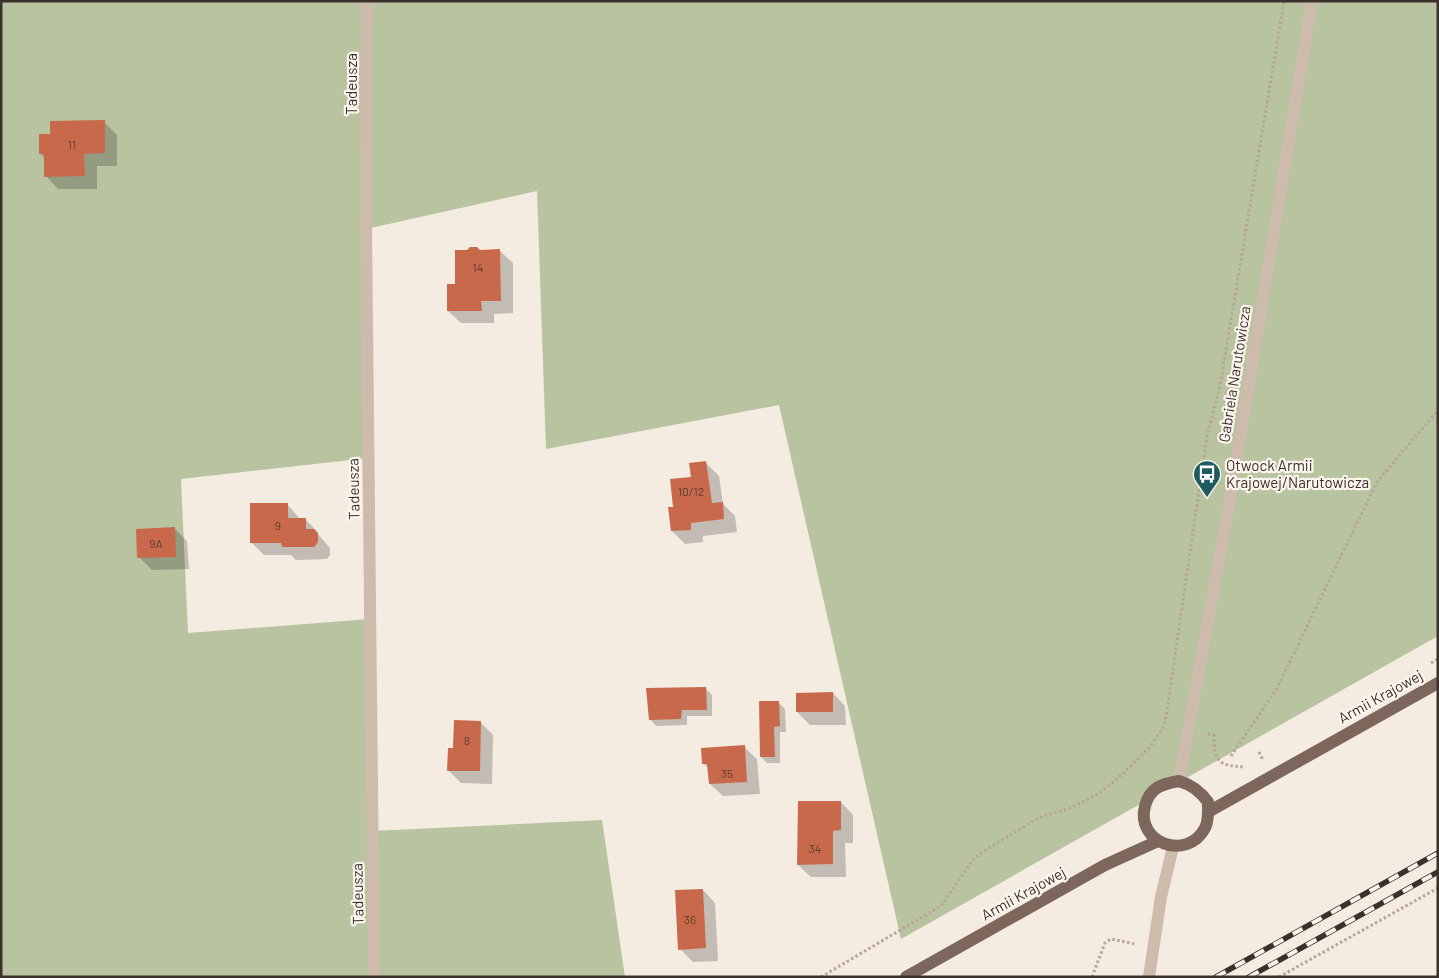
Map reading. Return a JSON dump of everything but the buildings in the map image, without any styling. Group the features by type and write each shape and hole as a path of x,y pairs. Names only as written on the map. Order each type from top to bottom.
{"main road":[{"name":"Armii Krajowej","path":"1208,812 1438,683"},
{"path":"1179,781 1190,784 1199,791 1208,802 1208,812 1206,827 1198,838 1186,845 1173,847 1158,841 1147,830 1142,815 1147,797 1161,784 1179,781"},
{"name":"Armii Krajowej","path":"906,977 1105,865 1158,841"}],"street":[{"name":"Tadeusza","path":"367,1 366,229 374,977"},
{"name":"Gabriela Narutowicza","path":"1179,781 1227,514 1312,1"},
{"path":"1149,977 1162,897 1173,847"}],"path":[{"path":"821,977 942,906 972,860 984,851 1043,816 1068,809 1096,795 1133,765 1150,748 1163,728 1207,436 1220,386 1284,1"},
{"path":"1231,756 1276,690 1378,482 1438,410"},
{"path":"1429,664 1438,659"},
{"path":"1163,728 1214,735 1214,749 1219,760 1227,766 1249,767"},
{"path":"1256,763 1271,754"},
{"path":"1279,977 1438,888"},
{"path":"1092,977 1105,943 1111,939 1136,944"}],"green space":[{"path":"1,1 1438,1 1438,636 901,939 779,405 546,449 537,191 366,229 369,458 181,479 188,633 370,619 372,831 602,820 625,977 1,977"}],"railway":[{"path":"1216,977 1438,853"},
{"path":"1249,977 1438,872"}],"place":[{"name":"Otwock Armii Krajowej/Narutowicza","path":"1207,498"}]}
